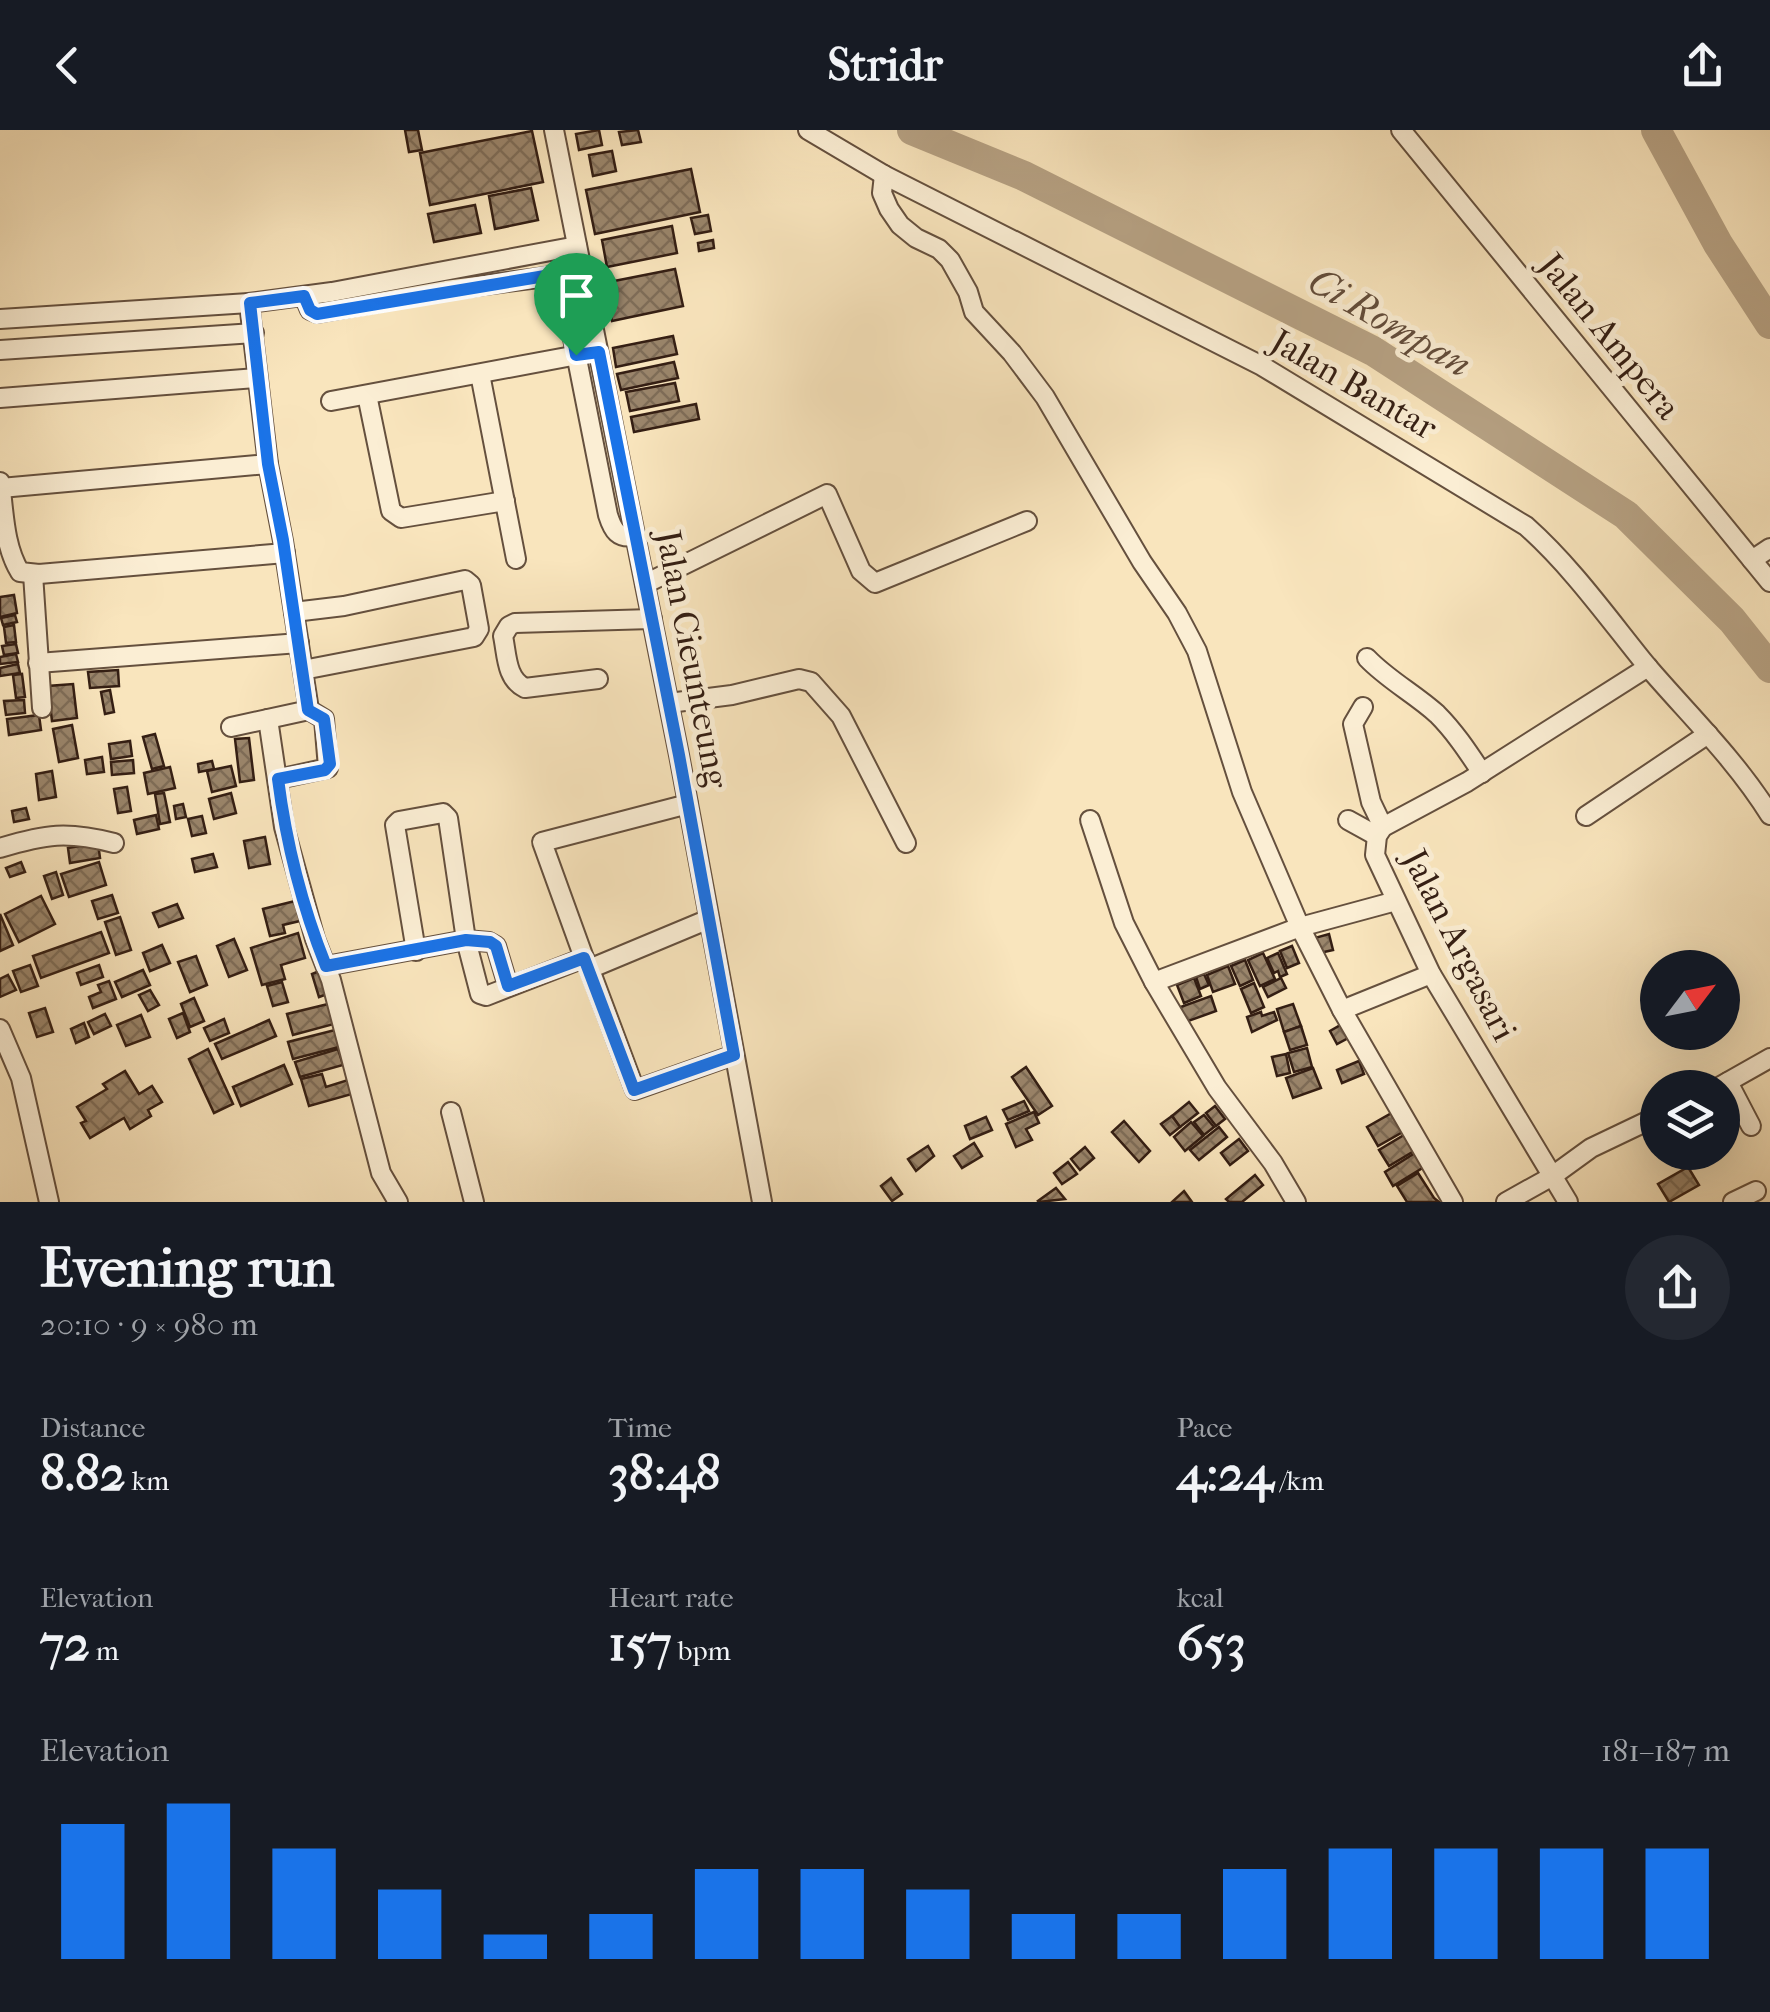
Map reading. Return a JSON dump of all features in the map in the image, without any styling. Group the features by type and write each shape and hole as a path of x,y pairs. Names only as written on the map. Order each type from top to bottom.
{"street":[{"name":"Jalan Cieunteung","path":"554,130 669,703 762,1202"},
{"name":"Jalan Bantar","path":"808,130 884,175 1262,366 1497,506 1554,551 1708,734 1770,815"},
{"name":"Jalan Ampera","path":"1401,130 1770,582"},
{"path":"884,175 882,194 889,209 900,225 950,260 974,312 1045,397 1142,562 1178,613 1197,651 1242,792 1300,926 1342,1010 1453,1202"},
{"path":"0,319 250,303 577,246"},
{"path":"304,296 310,310 317,314 446,290 554,276 563,288 608,516 618,535 635,536"},
{"path":"250,303 268,464 308,710"},
{"path":"0,350 254,333"},
{"path":"331,402 599,352"},
{"path":"480,374 516,559"},
{"path":"0,398 256,378"},
{"path":"367,395 391,511 401,518 505,501"},
{"path":"268,464 0,485 13,559 20,572 285,553"},
{"path":"645,584 826,494 861,571 875,583 1027,521"},
{"path":"1752,560 1770,548"},
{"path":"33,574 42,708"},
{"path":"294,612 344,606 465,580 471,585 479,630 474,637 302,670"},
{"path":"598,679 518,686 512,680 503,636 515,624 652,619"},
{"path":"38,662 299,643"},
{"path":"1366,658 1438,716 1482,773"},
{"name":"Jalan Argasari","path":"1568,1202 1431,974 1375,855 1380,831 1482,773 1648,666"},
{"path":"669,703 732,695 799,679 811,682 841,716 906,843"},
{"path":"1363,707 1353,724 1380,831"},
{"path":"231,726 308,710 321,716 325,722 329,766 278,779"},
{"path":"268,719 284,827 381,1172 398,1202"},
{"path":"1586,816 1708,734"},
{"path":"688,804 542,842 634,1090 734,1055"},
{"path":"416,951 395,824 446,814 466,940 480,994 486,996 587,963 709,919"},
{"path":"1090,820 1124,923 1154,982 1218,1088 1296,1202"},
{"path":"1348,820 1380,831"},
{"path":"0,848 38,836 67,833 114,843"},
{"path":"1154,982 1300,926 1396,901"},
{"path":"326,966 466,940 495,944 508,986"},
{"path":"1342,1010 1431,974"},
{"path":"0,1028 21,1078 49,1202"},
{"path":"1740,1075 1770,1058"},
{"path":"1740,1110 1751,1126"},
{"path":"451,1112 474,1202"},
{"path":"1506,1202 1591,1148 1640,1125"},
{"path":"1733,1202 1756,1190"}],"building":[{"path":"405,130 418,130 422,150 409,152"},
{"path":"599,130 602,145 579,150 576,134"},
{"path":"638,130 641,142 622,145 619,132"},
{"path":"532,131 543,182 430,205 420,153"},
{"path":"612,151 616,171 593,176 589,155"},
{"path":"691,169 700,212 595,234 586,190"},
{"path":"531,188 538,220 495,229 489,196"},
{"path":"475,205 481,233 434,242 428,214"},
{"path":"708,215 711,231 695,234 691,218"},
{"path":"672,226 677,253 607,267 602,240"},
{"path":"713,240 714,248 699,251 698,243"},
{"path":"675,269 683,306 612,321 604,283"},
{"path":"673,336 677,354 616,367 613,348"},
{"path":"674,362 678,378 621,390 617,374"},
{"path":"675,383 679,401 630,411 626,392"},
{"path":"696,404 699,419 634,432 631,417"},
{"path":"14,595 17,613 0,617 0,597"},
{"path":"15,615 17,622 3,625 1,618"},
{"path":"14,625 16,642 6,643 4,627"},
{"path":"16,644 18,653 4,655 2,646"},
{"path":"16,654 18,662 0,664 0,657"},
{"path":"18,664 20,673 0,676 0,668"},
{"path":"118,670 119,686 90,688 88,672"},
{"path":"22,674 25,697 16,698 13,675"},
{"path":"73,684 77,718 52,721 48,686"},
{"path":"110,690 114,712 105,714 101,692"},
{"path":"24,700 25,713 6,715 4,701"},
{"path":"39,715 41,730 9,735 7,719"},
{"path":"72,725 78,758 59,762 53,729"},
{"path":"155,734 164,766 152,769 143,737"},
{"path":"249,738 254,780 240,782 235,739"},
{"path":"130,741 132,756 111,759 109,744"},
{"path":"102,757 104,772 87,774 85,760"},
{"path":"133,760 134,773 112,775 111,762"},
{"path":"212,761 214,769 199,772 198,764"},
{"path":"231,766 236,786 212,792 207,771"},
{"path":"170,767 175,788 148,794 144,773"},
{"path":"52,771 56,797 39,800 36,774"},
{"path":"127,787 131,811 118,813 114,789"},
{"path":"164,793 170,822 160,824 155,794"},
{"path":"231,793 236,813 214,819 209,799"},
{"path":"183,804 186,817 176,819 174,806"},
{"path":"26,808 29,819 14,822 12,811"},
{"path":"156,815 159,829 137,834 134,820"},
{"path":"202,816 206,833 192,836 188,819"},
{"path":"265,837 270,864 249,868 244,841"},
{"path":"98,843 100,858 70,863 68,848"},
{"path":"213,854 217,867 195,872 192,859"},
{"path":"21,862 25,872 10,877 6,868"},
{"path":"99,862 106,885 69,897 61,874"},
{"path":"56,872 63,895 52,899 44,876"},
{"path":"112,895 118,913 98,919 92,901"},
{"path":"41,896 55,924 19,942 5,914"},
{"path":"299,900 304,920 283,925 285,933 270,936 263,909"},
{"path":"177,904 183,918 159,927 153,913"},
{"path":"0,914 13,945 0,951"},
{"path":"120,917 131,950 116,955 105,922"},
{"path":"101,932 109,953 41,978 33,956"},
{"path":"298,933 305,958 281,965 285,979 262,985 251,948"},
{"path":"1329,934 1333,950 1315,954 1311,939"},
{"path":"234,939 247,970 229,977 217,946"},
{"path":"162,945 170,963 150,971 143,953"},
{"path":"1292,946 1299,963 1287,968 1280,951"},
{"path":"1263,953 1275,979 1260,986 1248,960"},
{"path":"1278,953 1287,974 1280,977 1267,958"},
{"path":"196,956 207,985 190,992 178,962"},
{"path":"1245,960 1253,980 1240,986 1231,966"},
{"path":"30,965 38,986 21,992 13,971"},
{"path":"99,965 103,977 81,985 77,973"},
{"path":"1228,966 1235,984 1213,992 1207,975"},
{"path":"143,970 150,985 122,997 115,982"},
{"path":"322,970 330,993 319,997 312,974"},
{"path":"1204,974 1209,985 1200,989 1196,977"},
{"path":"8,975 16,990 0,997 0,979"},
{"path":"1194,978 1201,996 1184,1003 1177,985"},
{"path":"1281,978 1286,988 1268,997 1263,987"},
{"path":"109,981 116,999 93,1008 89,997 101,992 98,985"},
{"path":"282,982 288,1002 273,1006 267,986"},
{"path":"1254,983 1264,1007 1251,1013 1241,989"},
{"path":"150,990 159,1005 148,1011 139,995"},
{"path":"1211,996 1216,1011 1180,1024 1175,1009"},
{"path":"194,998 204,1021 190,1027 181,1004"},
{"path":"328,1004 334,1024 293,1035 287,1014"},
{"path":"1293,1004 1301,1026 1284,1032 1277,1009"},
{"path":"45,1008 53,1032 37,1037 29,1013"},
{"path":"1261,1012 1262,1016 1274,1012 1277,1020 1252,1032 1247,1017"},
{"path":"183,1013 190,1032 177,1038 169,1019"},
{"path":"105,1014 111,1026 94,1034 88,1022"},
{"path":"141,1015 150,1037 126,1046 117,1025"},
{"path":"224,1019 229,1033 210,1041 204,1028"},
{"path":"269,1020 276,1036 222,1059 215,1044"},
{"path":"84,1023 89,1037 76,1043 71,1029"},
{"path":"1344,1023 1352,1036 1337,1044 1330,1031"},
{"path":"1301,1026 1307,1045 1290,1050 1284,1032"},
{"path":"335,1030 339,1047 293,1059 288,1042"},
{"path":"1307,1048 1312,1067 1294,1072 1288,1053"},
{"path":"208,1049 233,1104 214,1113 189,1059"},
{"path":"338,1049 343,1065 300,1077 295,1062"},
{"path":"1286,1054 1290,1073 1277,1076 1272,1057"},
{"path":"1359,1061 1364,1074 1342,1083 1337,1070"},
{"path":"284,1065 292,1084 241,1106 233,1087"},
{"path":"1026,1067 1052,1106 1038,1115 1012,1077"},
{"path":"1313,1068 1321,1088 1293,1098 1286,1078"},
{"path":"125,1071 139,1094 152,1086 162,1102 148,1110 151,1116 130,1129 124,1118 90,1138 77,1107 107,1089 103,1084"},
{"path":"322,1074 326,1087 348,1080 352,1094 309,1106 301,1079"},
{"path":"1024,1101 1029,1111 1008,1120 1003,1110"},
{"path":"1189,1102 1198,1113 1180,1127 1172,1116"},
{"path":"1215,1106 1225,1119 1216,1126 1206,1113"},
{"path":"1397,1110 1408,1129 1378,1146 1367,1127"},
{"path":"1034,1112 1039,1123 1026,1129 1032,1140 1016,1147 1006,1124"},
{"path":"1204,1115 1214,1127 1204,1135 1194,1122"},
{"path":"1172,1116 1180,1127 1170,1135 1161,1124"},
{"path":"986,1117 992,1130 970,1139 965,1126"},
{"path":"1124,1121 1150,1151 1139,1162 1112,1132"},
{"path":"1191,1122 1203,1136 1185,1151 1174,1137"},
{"path":"1219,1127 1227,1137 1199,1160 1190,1150"},
{"path":"1409,1132 1419,1148 1389,1166 1379,1150"},
{"path":"1239,1139 1248,1151 1230,1165 1221,1153"},
{"path":"974,1143 982,1156 962,1168 954,1156"},
{"path":"928,1146 934,1156 916,1171 908,1159"},
{"path":"1085,1147 1094,1158 1080,1170 1071,1159"},
{"path":"1415,1153 1424,1167 1393,1186 1385,1172"},
{"path":"1068,1162 1077,1174 1062,1184 1054,1173"},
{"path":"1690,1170 1699,1185 1669,1202 1658,1184"},
{"path":"1418,1173 1439,1202 1407,1202 1397,1186"},
{"path":"1255,1175 1263,1185 1242,1202 1226,1199"},
{"path":"891,1178 902,1194 892,1201 881,1186"},
{"path":"1056,1188 1065,1199 1038,1201"},
{"path":"1184,1191 1192,1202 1172,1202"}],"waterway":[{"name":"Ci Rompan","path":"912,130 1024,176 1373,351 1626,515 1732,620 1770,668"},
{"path":"1656,130 1718,244 1770,324"}],"route":[{"path":"554,276 563,288 576,355 599,352 734,1055 634,1090 584,958 508,986 495,944 483,941 466,940 326,966 284,827 278,779 325,770 330,764 324,719 308,710 268,464 250,303 304,296 310,310 317,314 446,290 554,276"}]}
